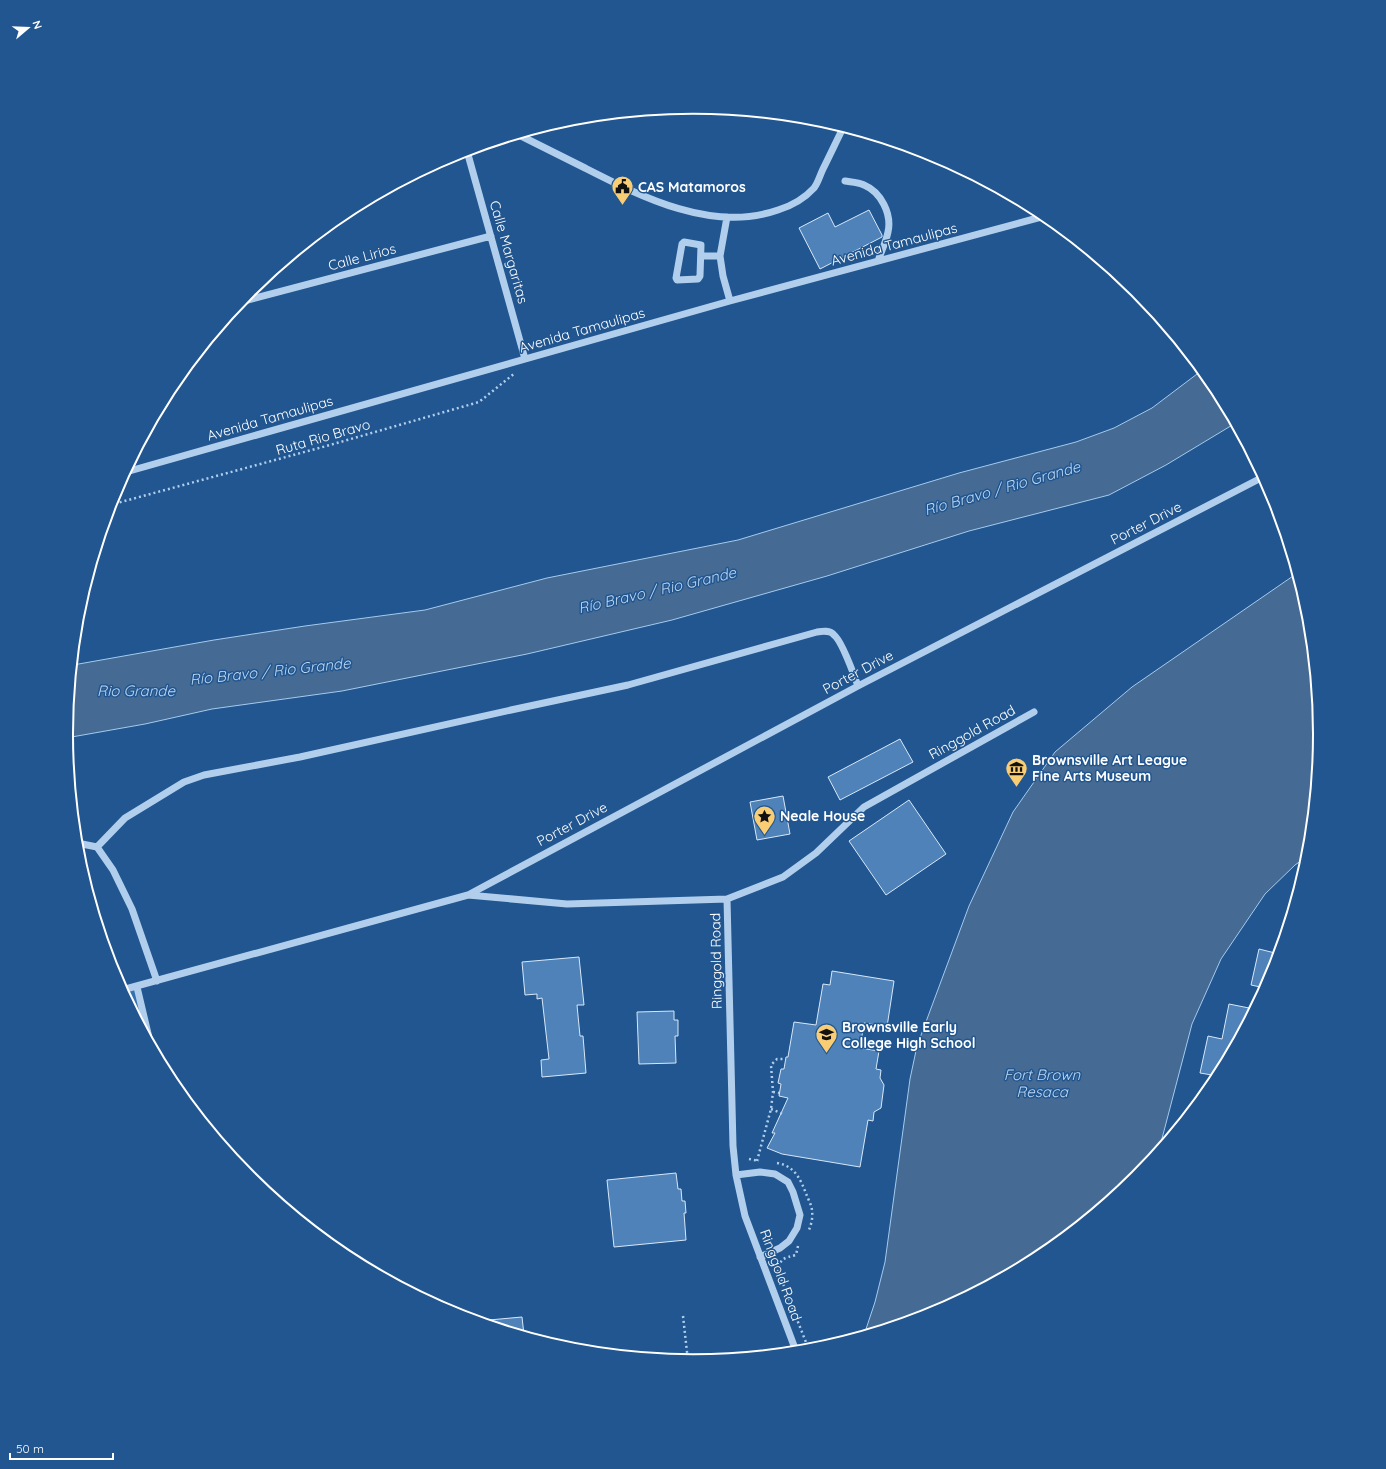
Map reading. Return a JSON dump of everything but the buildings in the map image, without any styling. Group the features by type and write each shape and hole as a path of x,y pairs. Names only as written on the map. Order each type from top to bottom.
{"street":[{"path":"526,138 611,181 653,199 695,213 727,217 760,215 773,212 789,206 806,196 815,187 841,133"},
{"name":"Calle Margaritas","path":"469,157 525,359"},
{"path":"845,181 864,185 875,193 884,204 889,220 888,231 878,261"},
{"path":"727,217 720,256 723,276 730,302"},
{"name":"Avenida Tamaulipas","path":"132,470 525,359 1036,218"},
{"name":"Calle Lirios","path":"252,299 491,236"},
{"path":"684,242 700,244 702,247 701,256 700,276 698,278 677,280 676,276 684,242"},
{"path":"701,256 720,256"},
{"name":"Porter Drive","path":"468,895 858,686 1258,480"},
{"path":"97,847 126,818 184,782 204,775 300,757 628,685 816,632 828,631 835,635 846,656 858,686"},
{"name":"Ringgold Road","path":"794,1346 745,1216 736,1175 733,1146 727,899 783,877 816,853 864,807 1034,712"},
{"path":"83,844 97,847 113,870 132,909 157,981"},
{"path":"128,989 468,895 567,904 727,899"},
{"path":"137,987 146,1026"},
{"path":"736,1175 760,1172 775,1174 788,1182 793,1192 800,1215 797,1228 789,1241 780,1248 760,1257"}],"path":[{"name":"Ruta Rio Bravo","path":"118,503 479,402 514,374 525,359"},
{"path":"756,1161 771,1109 773,1092 771,1065 777,1059 784,1059"},
{"path":"773,1092 779,1093"},
{"path":"771,1109 783,1114"},
{"path":"683,1316 687,1354"}],"shaded area":[{"path":"137,987 146,1026 137,1009 128,989"}],"water":[{"name":"Rio Grande","path":"1197,374 1209,390 1231,426 1166,465 1109,495 969,531 827,576 672,620 527,654 342,691 212,709 145,724 73,737 74,694 77,664 214,640 425,610 547,578 738,540 959,473 1076,442 1114,428 1152,408"},
{"name":"Fort Brown Resaca","path":"1293,576 1308,654 1312,694 1313,734 1312,775 1308,815 1299,862 1265,894 1221,959 1192,1024 1162,1140 1159,1143 1102,1201 1037,1250 967,1291 892,1322 866,1329 875,1302 885,1262 910,1079 917,1046 969,906 1013,812 1055,752 1132,687"}],"place":[{"name":"CAS Matamoros","path":"622,206"},
{"name":"Brownsville Art League Fine Arts Museum","path":"1016,788"},
{"name":"Neale House","path":"764,836"},
{"name":"Brownsville Early College High School","path":"827,1054"}],"water label":[{"name":"Río Bravo / Rio Grande","path":"1002,488"},
{"name":"Río Bravo / Rio Grande","path":"657,590"},
{"name":"Río Bravo / Rio Grande","path":"270,671"}]}
